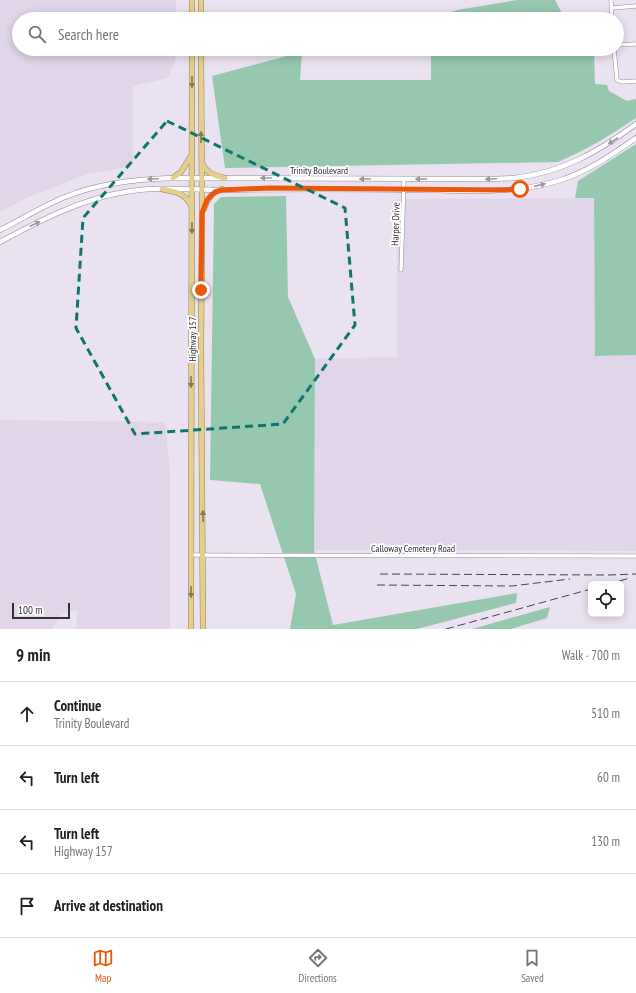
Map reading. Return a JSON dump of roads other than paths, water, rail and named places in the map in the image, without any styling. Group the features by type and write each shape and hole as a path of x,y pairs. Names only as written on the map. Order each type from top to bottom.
{"main road":[{"path":"192,0 192,12"},
{"path":"201,0 201,12"},
{"name":"Highway 157","path":"191,629 192,56"},
{"name":"Highway 157","path":"201,56 203,629"},
{"name":"Trinity Boulevard","path":"1,230 66,197 91,188 135,180 173,178 514,178 545,172 570,164 588,156 636,124"},
{"name":"Trinity Boulevard","path":"0,242 69,208 126,192 162,189 520,189 548,183 593,166 636,138"},
{"path":"173,178 182,172 191,155"},
{"path":"201,162 206,171 212,175 224,178"},
{"path":"293,178 293,189"},
{"path":"162,189 180,193 186,197 192,208"},
{"path":"202,213 211,194 222,190"},
{"path":"1,230 7,238"},
{"path":"191,343 201,343"}],"street":[{"path":"611,0 612,12"},
{"path":"612,8 636,6"},
{"path":"624,45 636,44"},
{"path":"615,56 617,80 622,82 636,81"},
{"name":"Harper Drive","path":"401,270 404,179"},
{"name":"Calloway Cemetery Road","path":"191,555 636,556"}],"railway":[{"path":"380,574 636,574"},
{"path":"619,581 630,578"},
{"path":"377,585 512,586 570,579"},
{"path":"446,629 588,590"}]}
